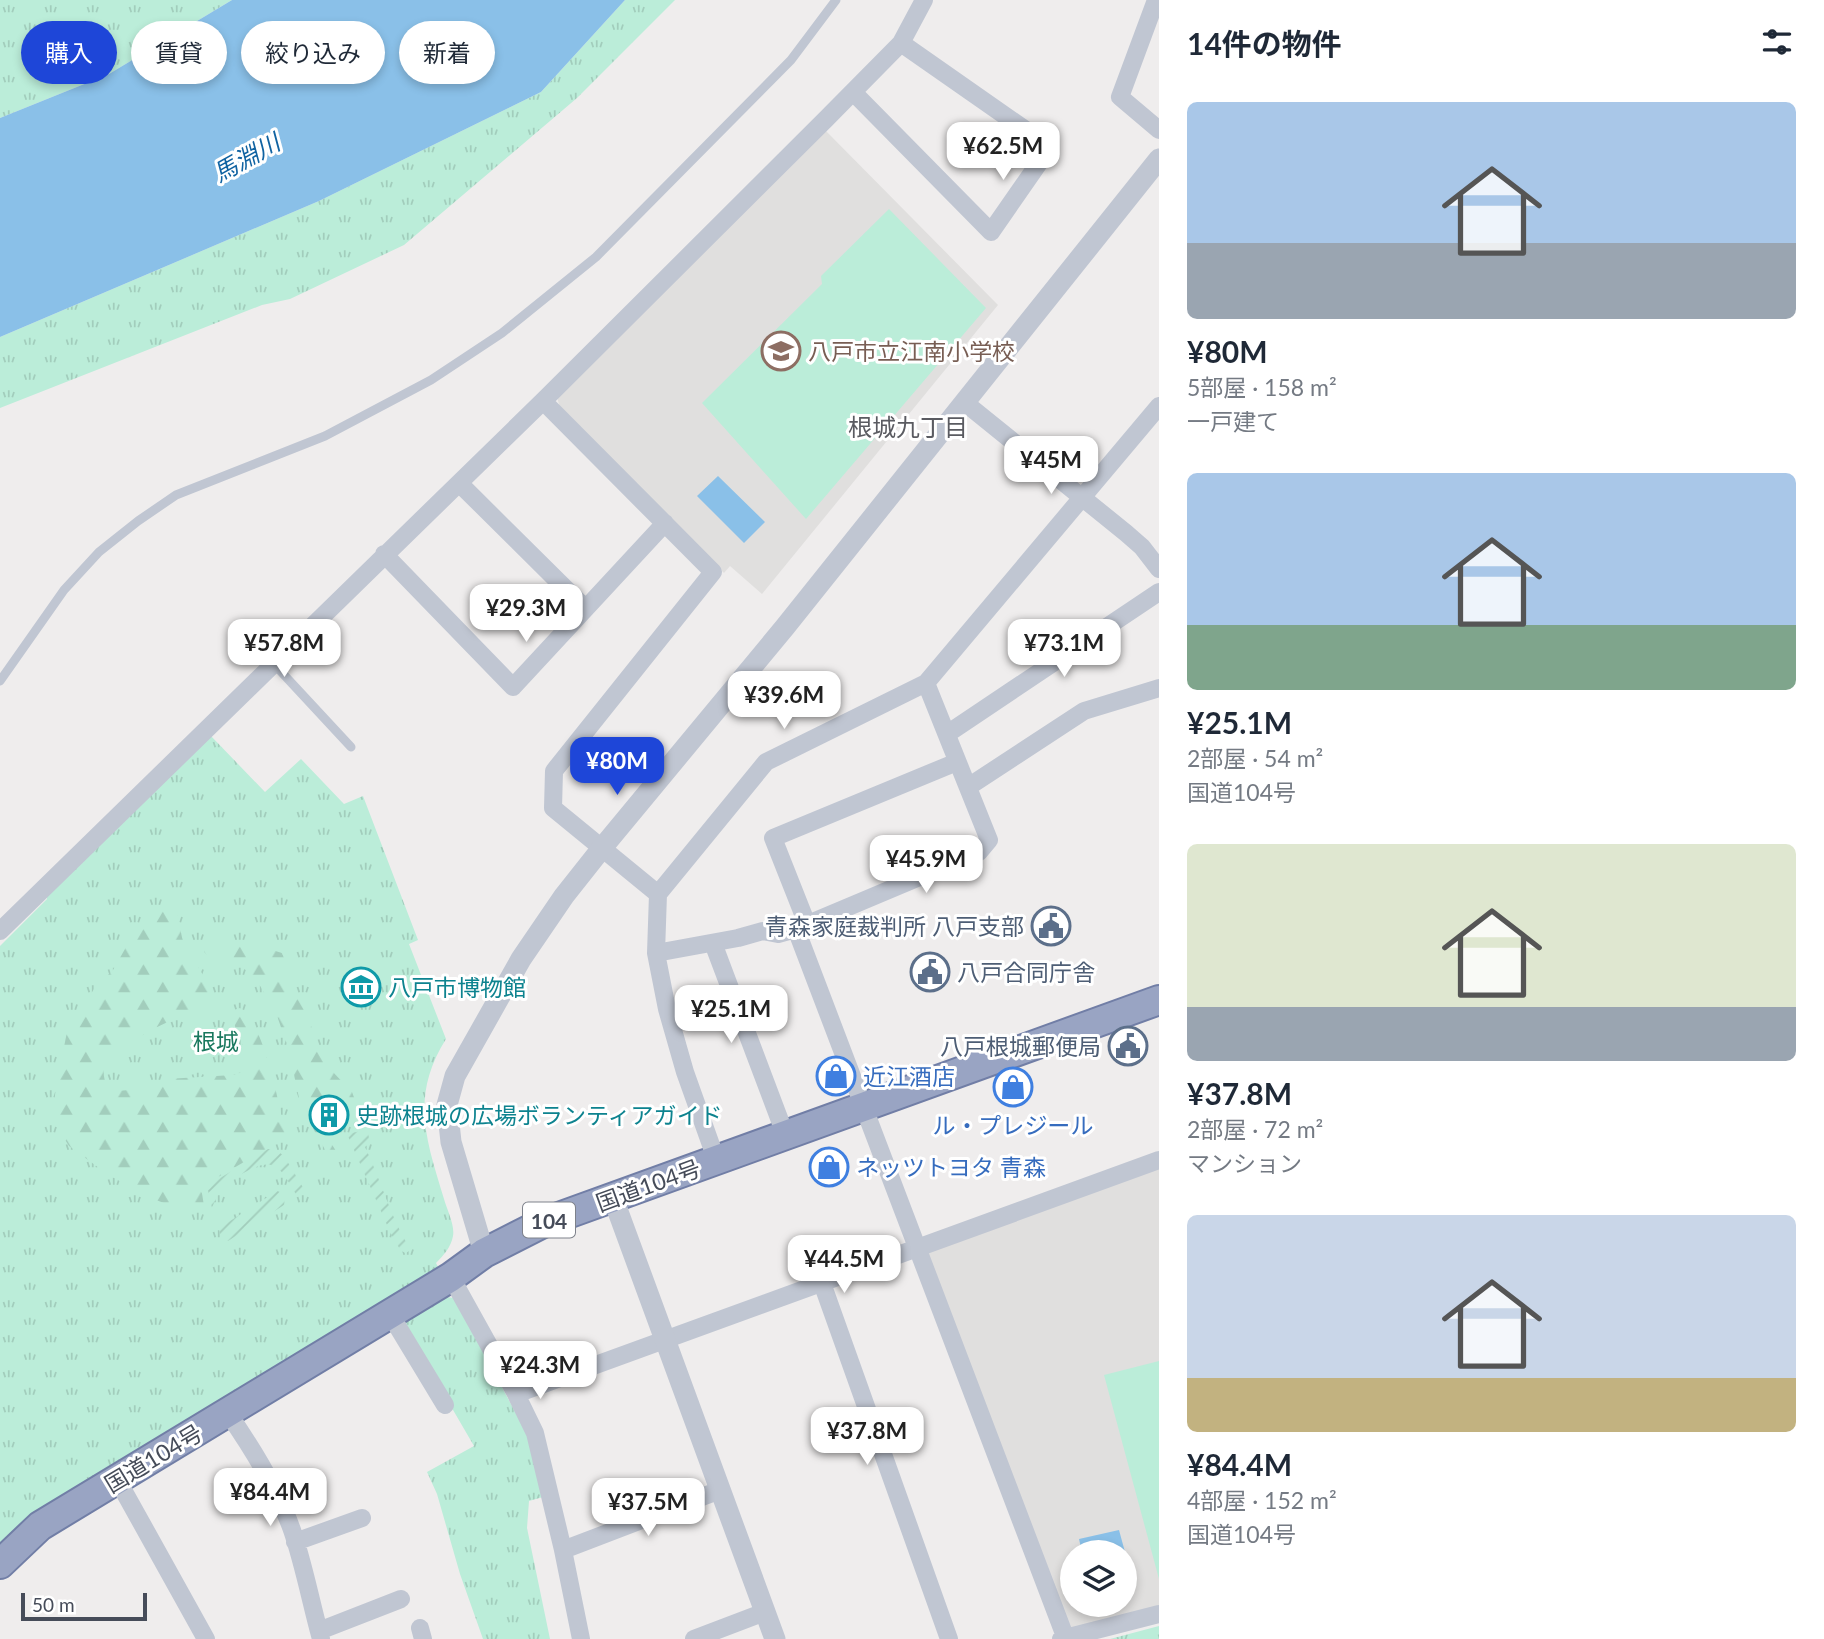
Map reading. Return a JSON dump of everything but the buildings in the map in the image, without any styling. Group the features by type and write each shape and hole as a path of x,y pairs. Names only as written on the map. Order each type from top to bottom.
{"highway":[{"name":"国道104号","path":"0,1564 40,1526 451,1277 484,1253 545,1222 1159,1000"}],"street":[{"path":"0,931 543,401 853,92 901,43 924,0"},
{"path":"1156,0 1120,97 1159,130"},
{"path":"853,92 992,232 1049,147 901,43"},
{"path":"484,1253 451,1142 447,1105 455,1076 521,958 564,896 602,848 785,627 1159,159"},
{"path":"543,401 713,572 554,771 554,807 658,894"},
{"path":"964,402 1084,497 1142,547 1159,569"},
{"path":"716,1159 670,1022 656,953 658,894 766,762 926,683 1159,406"},
{"path":"459,483 585,608"},
{"path":"384,554 513,687 665,523"},
{"path":"947,734 1159,592"},
{"path":"656,953 763,931 778,934 802,927 979,852 989,840 926,683"},
{"path":"968,787 1084,711 1159,688"},
{"path":"957,762 773,838 863,1106 1064,1639 1159,1614"},
{"path":"713,943 785,1134"},
{"path":"516,1394 1159,1160"},
{"path":"612,1198 775,1639"},
{"path":"451,1277 535,1433 563,1550 580,1639"},
{"path":"822,1283 949,1639"},
{"path":"390,1314 445,1405"},
{"path":"227,1412 262,1465 282,1506 295,1542 320,1635 401,1600"},
{"path":"117,1479 206,1639"},
{"path":"563,1550 720,1490"},
{"path":"295,1542 362,1518"},
{"path":"694,1639 765,1612"}],"lane":[{"path":"0,681 64,590 99,552 138,521 176,495 325,436 431,380 502,333 586,265 782,69 836,0"},
{"path":"273,663 351,747"}],"shaded area":[{"name":"八戸市立江南小学校","path":"825,130 998,305 762,594 730,566 724,573 560,408 557,397"},
{"path":"1159,1160 1159,1614 1066,1638 918,1248"}],"green space":[{"path":"0,0 232,0 197,21 131,21 131,61 117,69 117,21 21,21 21,84 84,84 0,118"},
{"path":"625,0 675,0 577,98 404,245 290,299 262,305 0,408 0,337 319,201 541,92"},
{"path":"889,209 986,308 806,519 702,403 822,284 821,276"},
{"name":"根城","path":"210,735 265,792 301,759 344,804 363,796 418,940 409,944 446,1039 428,1080 425,1118 432,1157 452,1222 452,1240 447,1251 436,1263 440,1271 0,1546 0,946"},
{"path":"167,901 175,908 184,943 207,981 214,1000 212,1006 203,1013 166,1023 118,1052 106,1064 106,1085 116,1091 130,1090 167,1079 233,1075 246,1071 246,1056 233,1018 234,1010 240,1008 256,1029 263,1046 275,1085 285,1134 280,1141 201,1187 204,1206 196,1211 177,1208 143,1195 106,1173 69,1146 57,1127 53,1112 67,1032 94,989 113,970 137,928"},
{"path":"210,943 262,947 282,953 321,1051 331,1070 352,1092 362,1119 360,1123 348,1123 343,1119 337,1105 317,1110 320,1125 339,1156 335,1162 332,1162 301,1107 288,1047 276,1013 259,984 244,968 209,957 204,952 204,946"},
{"path":"361,1131 368,1133 370,1143 365,1147 396,1223 409,1247 406,1253 401,1251 391,1234 347,1134"},
{"path":"268,1149 275,1149 284,1156 304,1189 296,1194 279,1169 271,1165 258,1166 228,1183 212,1208 207,1186"},
{"path":"277,1191 285,1198 284,1205 228,1241 221,1239 219,1228"},
{"path":"447,1297 454,1298 527,1434 543,1497 529,1501 527,1528 550,1639 483,1639 460,1574 437,1494 427,1472 474,1446 403,1324"},
{"path":"1159,1361 1159,1579 1104,1375"},
{"path":"1159,1626 1159,1639 1110,1639"}],"water":[{"name":"馬淵川","path":"232,0 625,0 541,92 319,201 0,337 0,118 84,84 117,84 117,69 131,61 131,84 227,84 227,21 197,21"},
{"path":"718,476 765,522 744,543 697,496"},
{"path":"1119,1530 1122,1540 1079,1540"}],"place":[{"name":"八戸市立江南小学校","path":"781,351"},
{"name":"青森家庭裁判所 八戸支部","path":"1051,926"},
{"name":"八戸合同庁舎","path":"930,972"},
{"name":"八戸市博物館","path":"361,987"},
{"name":"八戸根城郵便局","path":"1128,1046"},
{"name":"近江酒店","path":"836,1076"},
{"name":"ル・プレジール","path":"1013,1087"},
{"name":"史跡根城の広場ボランティアガイド","path":"329,1115"},
{"name":"ネッツトヨタ 青森","path":"829,1167"}],"district":[{"name":"根城九丁目","path":"908,426"}]}
